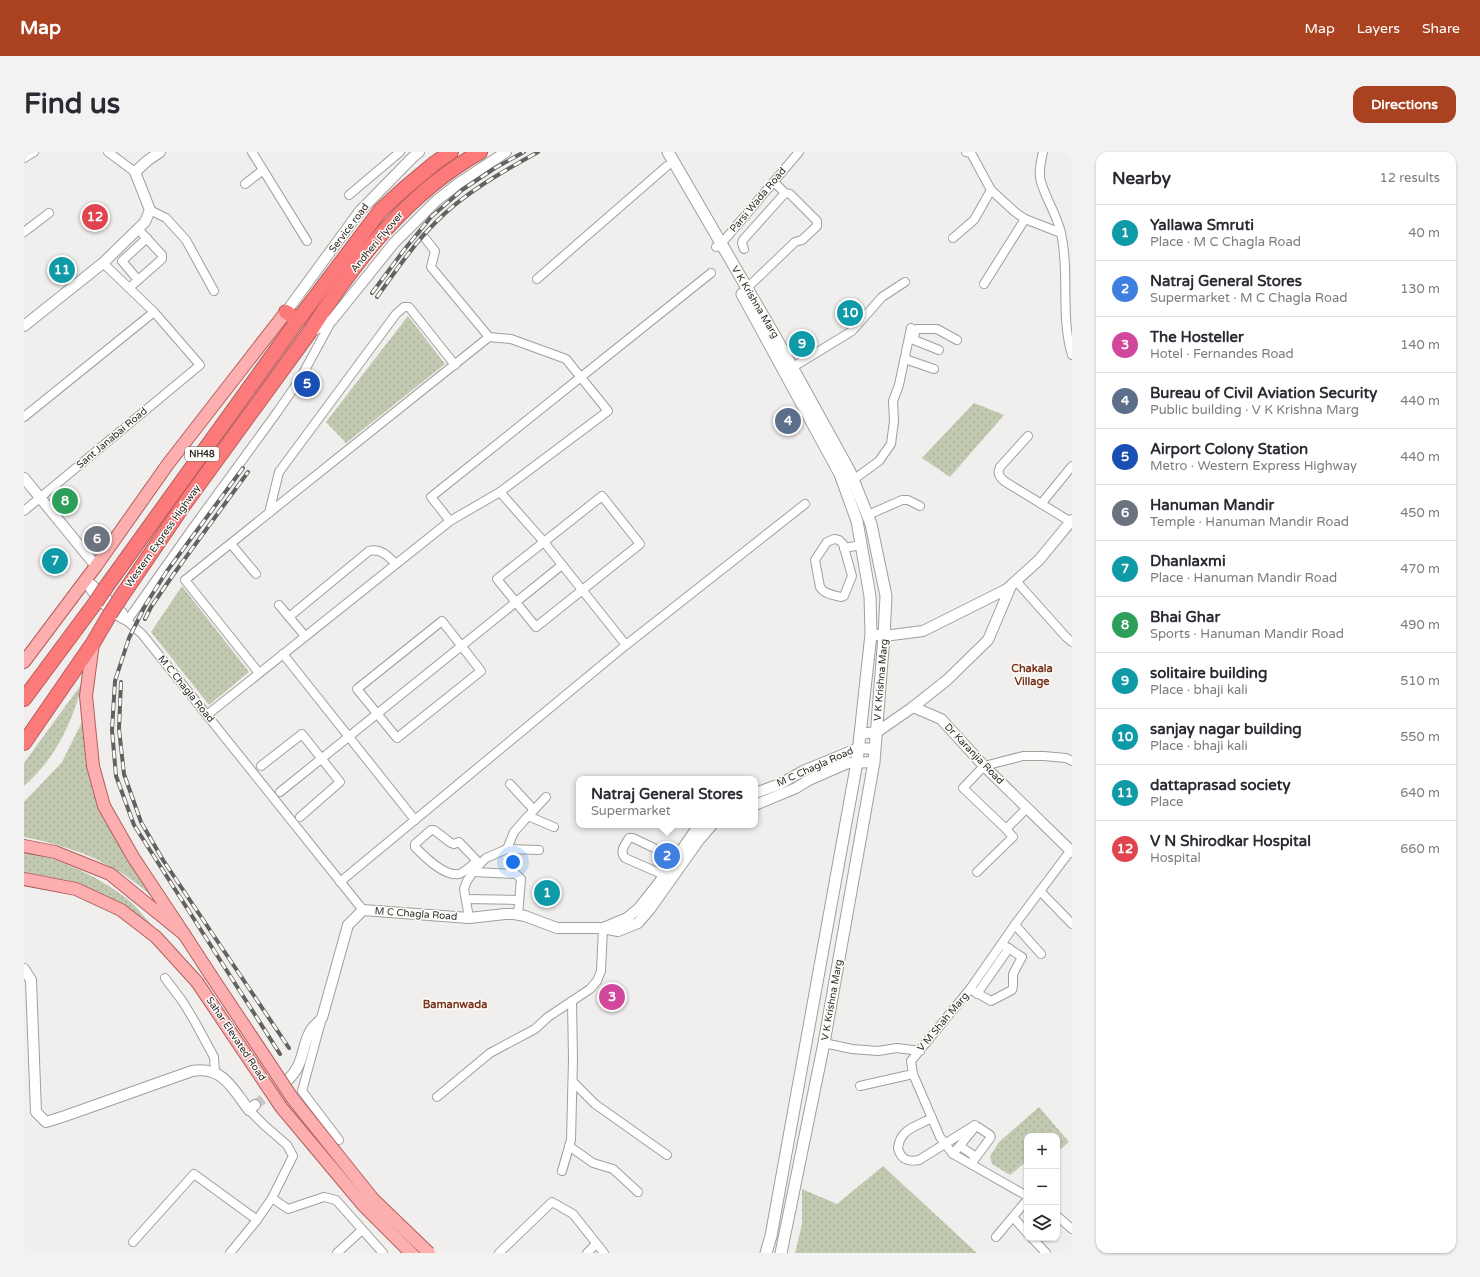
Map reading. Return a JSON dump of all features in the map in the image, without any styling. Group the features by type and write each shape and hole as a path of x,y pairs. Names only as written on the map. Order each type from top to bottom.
{"highway":[{"name":"Andheri Flyover","path":"310,333 322,300 380,211 435,163 451,152"},
{"name":"Andheri Flyover","path":"298,320 322,300 392,221 415,199 445,175 480,152"},
{"path":"286,312 298,320"},
{"name":"Western Express Highway","path":"24,699 96,602 298,320"},
{"name":"Western Express Highway","path":"24,744 93,643 119,600 183,506 310,333"}],"main road":[{"name":"V K Krishna Marg","path":"659,152 746,288 792,367 853,480 871,524 886,596 874,762 824,1043 782,1249"},
{"name":"V K Krishna Marg","path":"668,152 706,215 718,246 840,474 857,521 870,596 871,634 857,762 770,1240 766,1253"},
{"path":"24,662 96,566 168,464 286,312"},
{"name":"Sahar Elevated Road","path":"93,643 86,696 93,766 104,806 133,857 293,1099 373,1199 429,1253"},
{"path":"24,846 55,852 110,874 184,934"},
{"name":"Sahar Elevated Road","path":"24,879 76,889 121,910 156,937 197,982 281,1107 363,1205 411,1253"},
{"path":"770,1240 782,1249"}],"street":[{"path":"24,158 34,152"},
{"path":"108,152 135,172 150,210 166,218 186,240 214,291"},
{"path":"135,172 160,152"},
{"path":"252,152 307,240"},
{"name":"Service road","path":"286,312 360,211 419,152"},
{"path":"127,621 300,379 332,320 394,243 436,201 459,183 506,152"},
{"name":"Parsi Wada Road","path":"718,246 799,152"},
{"path":"966,152 971,153 991,190 1015,212 1025,219 1061,233"},
{"path":"1043,152 1040,164 1040,181 1052,207 1061,233 1067,298 1066,329 1072,355"},
{"path":"349,195 398,154"},
{"path":"537,279 667,166"},
{"path":"245,184 263,170"},
{"path":"746,288 795,242 802,240 817,226 817,221 790,194 785,193 774,182"},
{"path":"953,238 974,220 991,190"},
{"path":"744,249 742,243 743,240 785,193"},
{"path":"24,326 103,263 142,225 150,210"},
{"path":"24,232 49,213"},
{"path":"984,284 1025,219"},
{"path":"129,288 162,259 162,255 147,238 142,225"},
{"path":"424,237 435,251 431,267 489,337"},
{"path":"138,280 122,261 147,238"},
{"path":"24,417 154,312 103,263"},
{"path":"450,521 431,497 711,273"},
{"path":"792,367 852,331 882,297 905,282"},
{"path":"269,513 278,472 396,314 404,306 410,307 455,365"},
{"name":"Sant Janabai Road","path":"24,511 200,365 154,312"},
{"path":"310,333 332,320"},
{"path":"853,480 879,461 891,444 894,421 892,402 899,385 912,335 917,330 936,328 957,340"},
{"path":"912,335 939,350"},
{"path":"207,715 450,521 500,492 608,411 566,358 511,339 489,337 185,580 259,673"},
{"path":"905,359 934,369"},
{"path":"871,634 884,636 923,631 1007,589 1039,560 1071,521 1004,482 999,476 998,472 1000,467 1028,436"},
{"path":"1041,504 1072,466"},
{"path":"24,478 96,566"},
{"path":"500,492 544,542 626,645"},
{"path":"602,496 640,544 536,627 497,579 544,542 602,496"},
{"path":"868,515 902,500 908,500 920,506"},
{"path":"340,882 626,645 805,504"},
{"path":"834,539 841,541 849,566 852,579 843,597 824,592 822,590 820,587 815,560 827,542 834,539"},
{"path":"231,544 256,574"},
{"path":"844,548 861,544"},
{"path":"289,617 369,551 382,551 396,564"},
{"path":"849,566 864,563"},
{"path":"280,792 562,565"},
{"name":"M C Chagla Road","path":"85,581 92,584 123,613 127,621 142,634 363,910 470,918 505,914 525,916 557,928 603,928 632,914 666,877 675,853 696,828"},
{"path":"1014,583 1072,642"},
{"path":"860,734 877,732 913,707 947,680 988,640 1014,583"},
{"path":"279,605 305,636"},
{"path":"442,621 481,671 397,738 377,713 357,689 442,621"},
{"path":"283,654 415,820"},
{"name":"Dr Karanjia Road","path":"913,707 940,719 984,766 1071,851"},
{"path":"261,766 302,734 340,782 300,817"},
{"name":"M C Chagla Road","path":"758,792 780,784 802,771 859,748 875,749"},
{"path":"977,872 1013,837 963,788 984,766 1023,756 1066,758 1072,761"},
{"path":"758,803 796,788 809,780 848,763 874,762"},
{"path":"510,784 531,813 554,827"},
{"path":"508,849 514,832 546,797"},
{"path":"1006,829 1027,808"},
{"path":"675,853 633,838 629,838 622,850 622,854 625,858 666,877 709,828"},
{"path":"478,862 459,842 454,844 451,843 434,830 431,830 415,844 415,847 430,862 448,873 461,873 478,862 508,849 540,850"},
{"name":"V M Shah Marg","path":"913,1074 911,1061 974,991 1006,946 1015,925 1071,851"},
{"path":"470,918 464,889 478,862"},
{"path":"473,872 516,874 519,876 521,879 518,915"},
{"path":"1040,891 1072,924"},
{"path":"466,899 519,900"},
{"path":"339,1140 302,1091 348,925 363,910"},
{"path":"1015,925 1041,954"},
{"path":"437,1097 490,1053 535,1029 548,1017 590,989 597,981 601,971 603,928"},
{"path":"974,991 992,1001 1012,990 1013,973 1022,957 1006,946"},
{"path":"24,969 31,980 36,1112 46,1122 192,1070 203,1069 215,1072 226,1080 252,1107 264,1125 291,1150 293,1156 272,1198 257,1220 230,1253"},
{"path":"165,978 183,1002 214,1057 215,1072"},
{"path":"562,1171 571,1140 573,1082 572,1002"},
{"path":"287,1080 295,1072 301,1061 307,1038 312,1028 322,1018"},
{"path":"824,1043 852,1049 878,1051 897,1048 920,1051"},
{"path":"860,1086 913,1074 944,1144 953,1154 1024,1194"},
{"path":"573,1082 595,1104 667,1154"},
{"path":"932,1118 904,1133 898,1146 902,1158 909,1162 916,1161 975,1126"},
{"path":"953,1154 974,1127 978,1126 991,1137 971,1164"},
{"path":"569,1146 593,1163 613,1169 638,1192"},
{"path":"960,1146 976,1157"},
{"path":"133,1242 194,1174 257,1220"},
{"path":"272,1198 288,1209 324,1197 336,1200 383,1253"},
{"path":"499,1253 552,1202 573,1214 604,1253"},
{"path":"996,1237 1024,1204"},
{"path":"1013,1217 1024,1230"},
{"path":"1060,1218 1072,1228"},
{"path":"336,1253 362,1230"},
{"path":"1035,1241 1046,1253"},
{"path":"587,1253 596,1244"}],"green space":[{"path":"408,316 445,364 346,443 326,422"},
{"path":"974,403 1004,415 950,477 922,458"},
{"path":"182,586 249,672 209,705 151,632"},
{"path":"83,682 74,712 54,752 24,786 24,763"},
{"path":"83,720 87,764 96,795 161,908 142,888 129,878 101,861 71,849 24,837 24,802 62,762"},
{"path":"24,852 66,864 109,886 132,903 157,931 81,886 49,877 24,873"},
{"path":"1039,1107 1069,1142 1060,1150 1060,1133 1024,1133 1024,1163 1010,1175 992,1164 990,1156 999,1142"},
{"path":"883,1166 977,1253 795,1253 802,1224 802,1189 837,1204"}],"tunnel":[{"path":"255,1105 287,1081"}],"railway":[{"path":"372,293 431,217 462,190 495,168 524,152"},
{"path":"377,297 419,240 446,212 484,184 538,152"},
{"path":"243,468 167,571 146,604 129,638 115,681 112,730 116,776 134,825 280,1054"},
{"path":"145,619 151,607 173,575 248,472"},
{"path":"121,682 119,729 124,774 141,822 163,860 289,1048"}],"place":[{"name":"V N Shirodkar Hospital","path":"95,217"},
{"name":"dattaprasad society","path":"62,270"},
{"name":"sanjay nagar building","path":"850,313"},
{"name":"solitaire building","path":"802,344"},
{"name":"Airport Colony Station","path":"307,384"},
{"name":"Bureau of Civil Aviation Security","path":"788,421"},
{"name":"Bhai Ghar","path":"65,501"},
{"name":"Hanuman Mandir","path":"97,539"},
{"name":"Dhanlaxmi","path":"55,561"},
{"name":"Natraj General Stores","path":"667,856"},
{"name":"Yallawa Smruti","path":"547,893"},
{"name":"The Hosteller","path":"612,997"}],"district":[{"name":"Chakala Village","path":"1032,674"},
{"name":"Bamanwada","path":"455,1004"}]}
